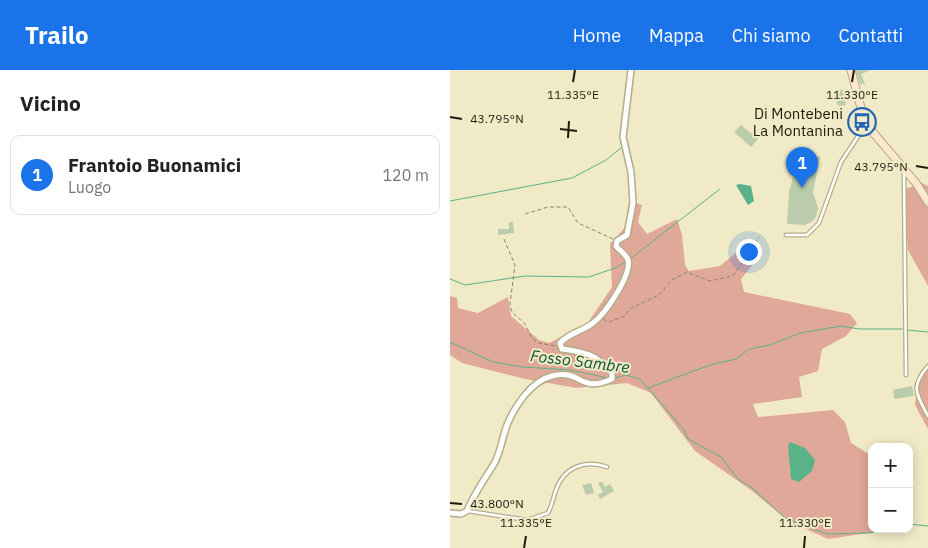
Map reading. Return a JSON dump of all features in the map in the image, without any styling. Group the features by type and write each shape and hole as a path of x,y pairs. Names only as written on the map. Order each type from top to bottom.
{"street":[{"path":"450,513 461,514 467,511 499,454 512,414 536,382 552,376 569,374 588,385 598,384 612,376 601,360 582,352 562,349 560,346 564,339 594,322 615,298 629,263 626,255 616,246 617,241 627,235 634,203 631,172 623,137 631,70"},
{"path":"851,70 866,125 904,168 928,202"}],"lane":[{"path":"786,235 807,235 819,223 841,162 866,125"},
{"path":"904,168 906,375"},
{"path":"928,366 916,381 916,388 928,416"},
{"path":"467,511 518,519 535,519 550,511 556,489 570,470 584,463 607,466"}],"path":[{"path":"525,214 548,207 568,207 578,223 617,241"},
{"path":"598,318 609,322 625,316 630,309 659,295 672,280 687,272 710,281 733,276 759,237"},
{"path":"504,239 515,265 510,304 512,312 525,324 532,338 538,343 560,346"}],"shaded area":[{"path":"922,183 928,186 928,286 908,250 903,190"},
{"path":"736,185 751,186 754,201 748,205"},
{"path":"629,201 642,205 638,222 647,234 677,219 682,235 685,265 689,271 720,266 738,251 753,251 755,262 741,279 744,292 850,314 857,323 846,336 822,349 818,371 799,377 802,397 753,404 758,417 833,410 845,422 851,443 868,454 869,533 828,539 790,522 751,490 695,451 651,393 627,383 577,388 525,379 462,363 450,355 450,296 457,298 458,308 478,313 508,297 511,316 539,340 549,343 587,324 612,287 610,244 626,226"},
{"path":"928,365 928,429 915,405 918,378"},
{"path":"790,442 805,448 815,460 812,471 799,482 791,479 788,445"}],"building":[{"path":"856,70 871,70 861,74 865,84 860,84"},
{"path":"843,90 846,105 838,106 833,91"},
{"path":"741,125 758,139 751,147 734,132"},
{"path":"804,154 820,157 813,192 818,208 816,217 805,225 787,224 789,192 797,163"},
{"path":"509,222 513,222 514,233 498,235 498,229 509,229"},
{"path":"912,386 914,396 894,399 893,390"},
{"path":"602,482 605,487 610,484 614,491 600,499 598,495 603,492 598,483"},
{"path":"591,483 594,493 586,495 582,485"}],"waterway":[{"path":"450,201 572,178 606,160 622,147"},
{"path":"630,259 720,189"},
{"path":"450,279 465,285 525,276 589,277 615,268 627,261"},
{"path":"648,388 710,365 736,359 749,349 770,345 800,333 841,326 859,329 902,329"},
{"path":"907,330 928,332"},
{"name":"Fosso Sambre","path":"450,342 493,362 523,367 570,370 608,378"},
{"name":"Fosso Sambre","path":"615,378 626,375 640,379 684,430 688,439 721,457 739,480 751,487 785,518 827,534 868,533"},
{"name":"Fosso Sambre","path":"913,524 928,526"}],"place":[{"name":"Di Montebeni La Montanina","path":"862,122"},
{"name":"Frantoio Buonamici","path":"802,188"}]}
